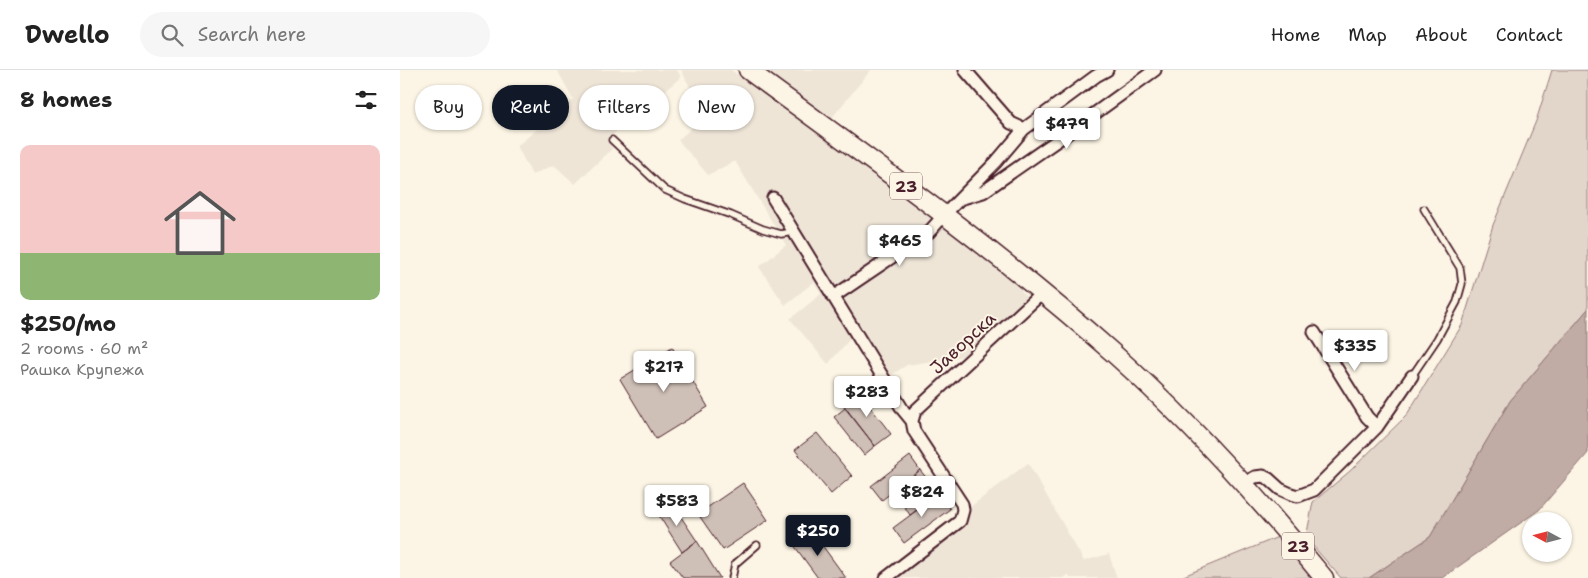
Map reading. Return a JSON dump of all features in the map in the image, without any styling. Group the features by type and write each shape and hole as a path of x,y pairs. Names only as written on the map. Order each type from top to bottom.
{"main road":[{"name":"23","path":"748,70 945,214 1042,293 1134,372 1244,483 1324,578"}],"street":[{"path":"965,70 1011,123 1024,129"},
{"path":"833,297 929,232 996,162 1024,129 1107,70"},
{"path":"961,198 983,192 1065,136 1155,70"},
{"path":"773,198 903,410 912,421 914,431 962,504 963,510 960,521 886,578"},
{"name":"Јаворска","path":"912,421 915,411 1042,293"},
{"path":"1314,332 1367,417 1378,427"},
{"path":"1244,483 1255,477 1263,476 1280,489 1292,494 1298,496 1309,493 1324,482 1378,427 1412,376"}],"lane":[{"path":"612,140 665,190 763,229 781,234 793,232"},
{"path":"1412,376 1438,339 1457,302 1462,284 1460,268 1424,209"},
{"path":"732,578 735,564 757,545"}],"shaded area":[{"path":"557,70 677,70 681,77 669,87 669,85 579,85 579,130 618,130 608,140 612,149 575,184 554,165 532,175 517,146 536,130 569,130 569,102 573,99 569,92 569,85 565,85"},
{"path":"681,70 731,70 752,85 689,85"},
{"path":"759,70 871,70 830,120 796,94"},
{"path":"1552,70 1588,70 1588,309 1510,401 1430,537 1369,578 1341,578 1306,538 1313,502 1350,471 1406,416 1462,325 1493,225 1536,121"},
{"path":"754,87 1014,279 1032,307 978,354 907,365 880,382 851,338 828,364 790,319 821,294 814,282 785,305 759,267 786,245 735,161 708,175 678,140 689,130 754,130"},
{"path":"1588,309 1588,453 1539,510 1536,512 1522,512 1522,522 1442,578 1369,578 1430,537 1510,401"},
{"path":"1028,463 1084,561 1109,554 1117,578 1070,578 1068,574 1063,578 896,578 959,529 961,514"},
{"path":"1278,537 1312,578 1179,578 1193,572"}],"building":[{"path":"672,347 708,407 656,439 620,379"},
{"path":"858,391 891,434 875,446 842,403"},
{"path":"845,408 875,446 864,455 834,417"},
{"path":"817,433 852,476 831,494 795,450"},
{"path":"910,456 920,470 882,500 871,486"},
{"path":"920,470 932,485 904,506 893,492"},
{"path":"743,483 768,520 723,550 698,514"},
{"path":"939,494 950,509 904,543 893,528"},
{"path":"916,497 922,506 910,515 904,506"},
{"path":"671,502 697,541 682,552 656,511"},
{"path":"811,530 846,578 818,578 793,544"},
{"path":"697,541 720,578 683,578 670,561"}]}
